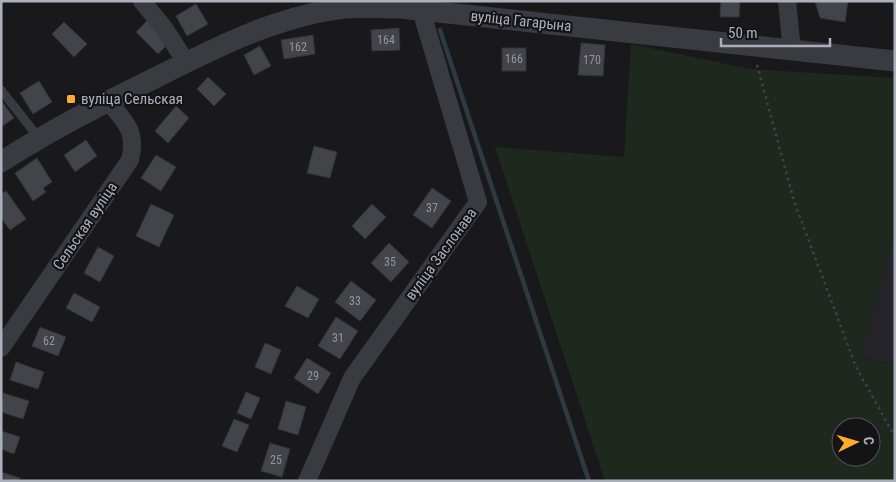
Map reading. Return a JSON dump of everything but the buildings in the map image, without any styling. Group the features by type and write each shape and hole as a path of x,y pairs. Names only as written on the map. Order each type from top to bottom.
{"street":[{"path":"142,1 164,28 186,62"},
{"path":"787,1 792,51"},
{"name":"вуліца Гагарына","path":"1,162 40,138 108,101 186,62 244,36 292,18 339,8 419,7 792,51 895,61"},
{"name":"вуліца Заслонава","path":"307,481 352,378 478,202 419,7"},
{"name":"Сельская вуліца","path":"1,348 130,160 134,143 129,126 108,101"}],"lane":[{"path":"1,90 40,138"}],"path":[{"path":"752,46 794,201 856,367 895,437"}],"shaded area":[{"path":"895,231 895,366 860,356"}],"green space":[{"path":"631,44 750,69 895,78 895,231 860,356 895,366 895,481 605,481 495,147 624,157"}],"waterway":[{"path":"440,30 589,481"}],"place":[{"name":"вуліца Сельская","path":"71,99"}]}
